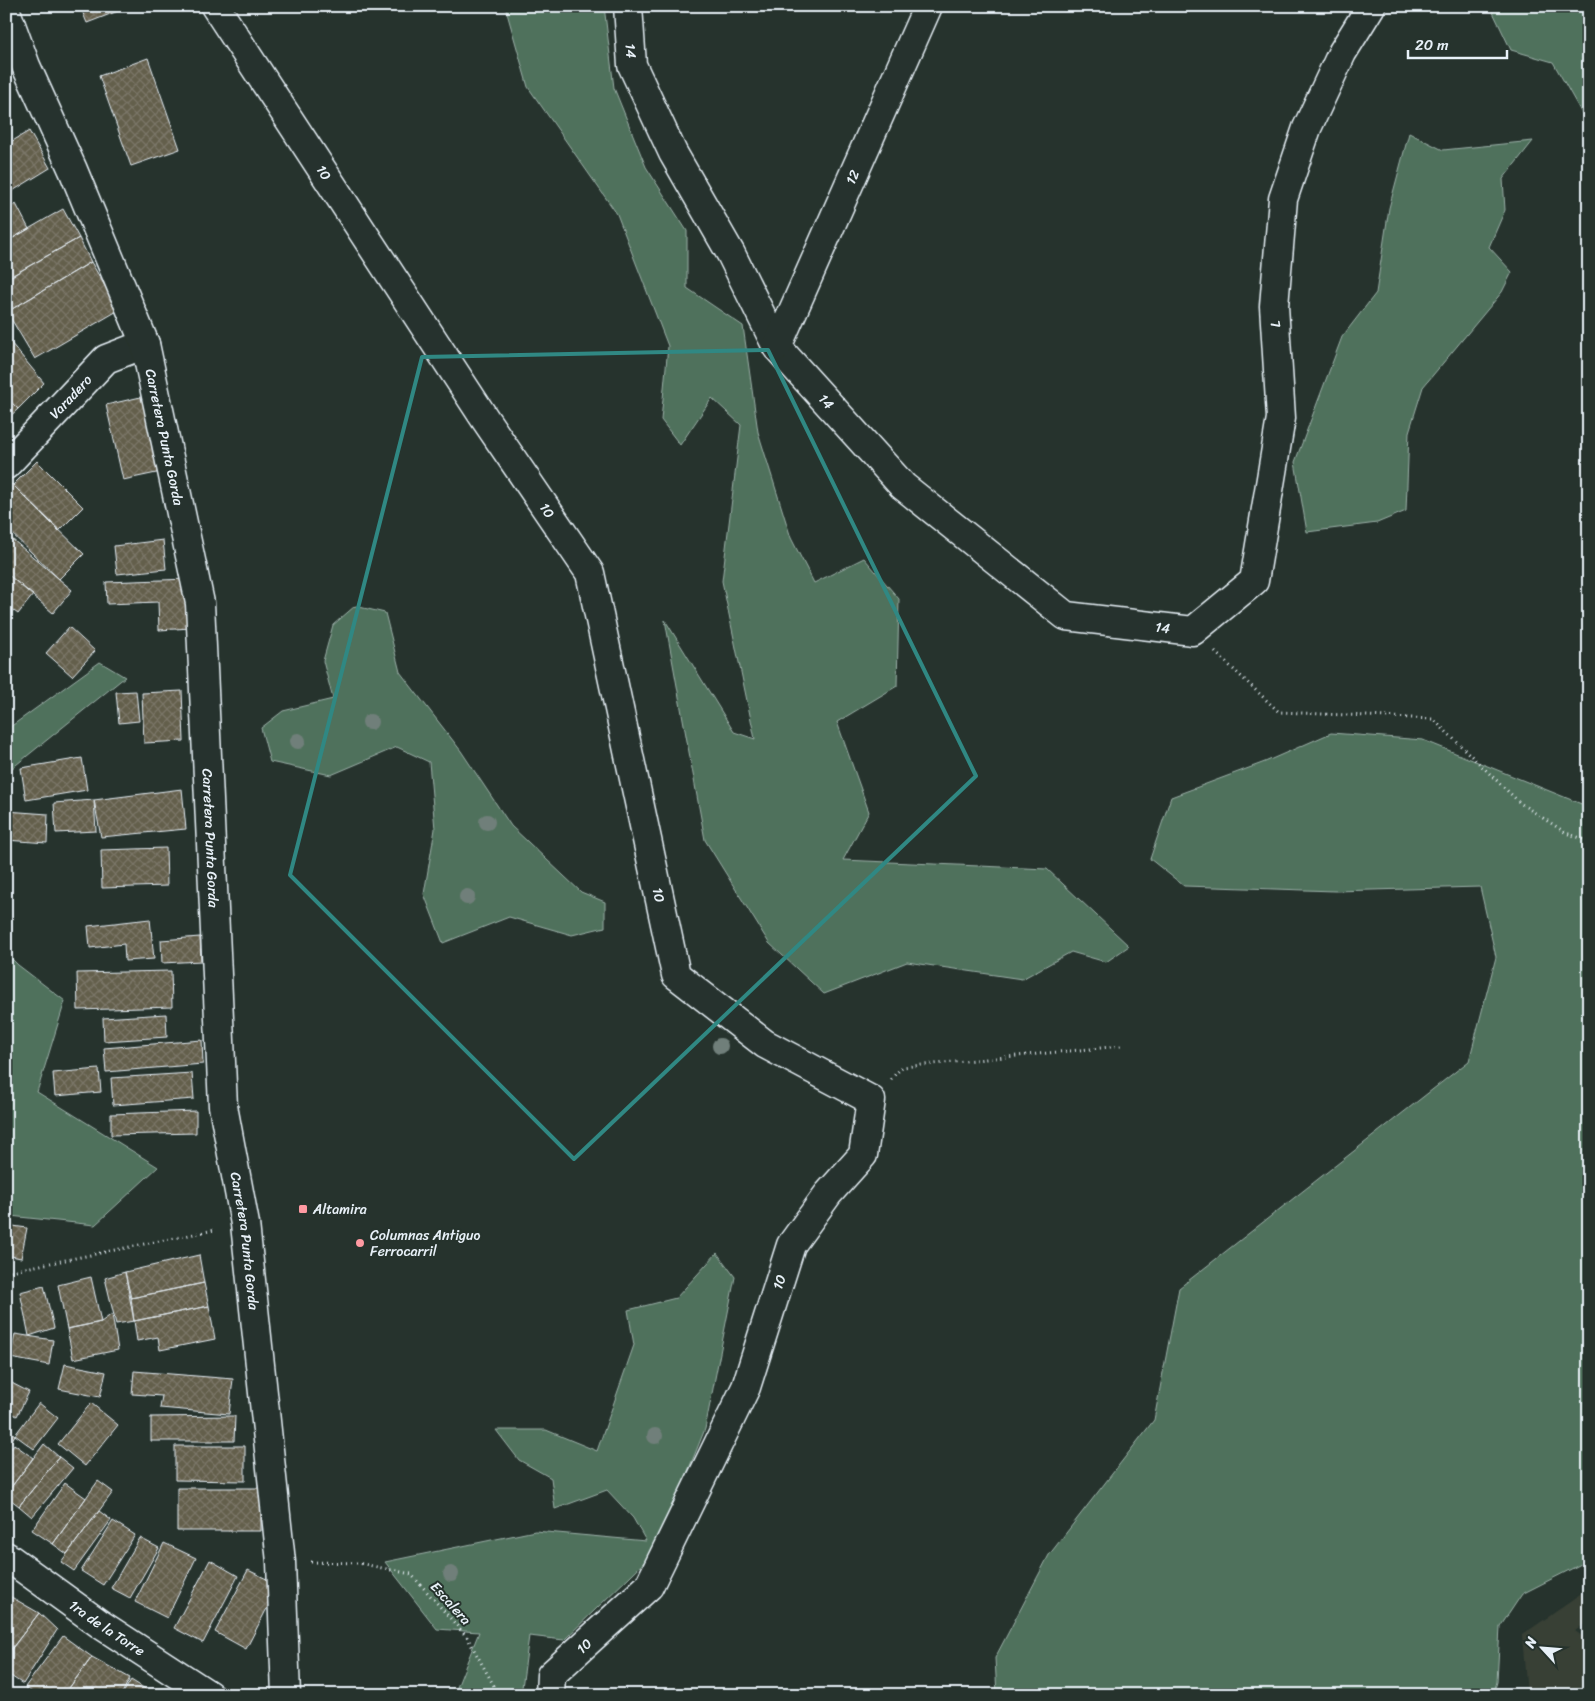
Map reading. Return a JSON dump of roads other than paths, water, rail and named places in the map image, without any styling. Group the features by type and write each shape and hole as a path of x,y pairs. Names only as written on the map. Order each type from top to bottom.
{"street":[{"name":"10","path":"215,6 486,420 590,572 676,975 765,1044 871,1100 863,1155 828,1194 791,1245 746,1387 649,1586 551,1675 550,1695"},
{"name":"14","path":"628,6 632,65 673,153 731,254 777,347 903,486 1066,616 1193,631"},
{"name":"12","path":"777,347 928,6"},
{"name":"L","path":"1193,631 1254,581 1281,418 1274,306 1283,199 1307,128 1342,53 1370,6"},
{"name":"Carretera Punta Gorda","path":"6,11 26,66 73,170 145,344 200,603 224,1106 245,1224 281,1562 286,1695"},
{"name":"Varadero","path":"6,465 106,359 145,344"},
{"name":"1ra de la Torre","path":"6,1556 100,1624 210,1695"}],"place":[{"name":"Altamira","path":"303,1209"},
{"name":"Columnas Antiguo Ferrocarril","path":"360,1243"}]}
